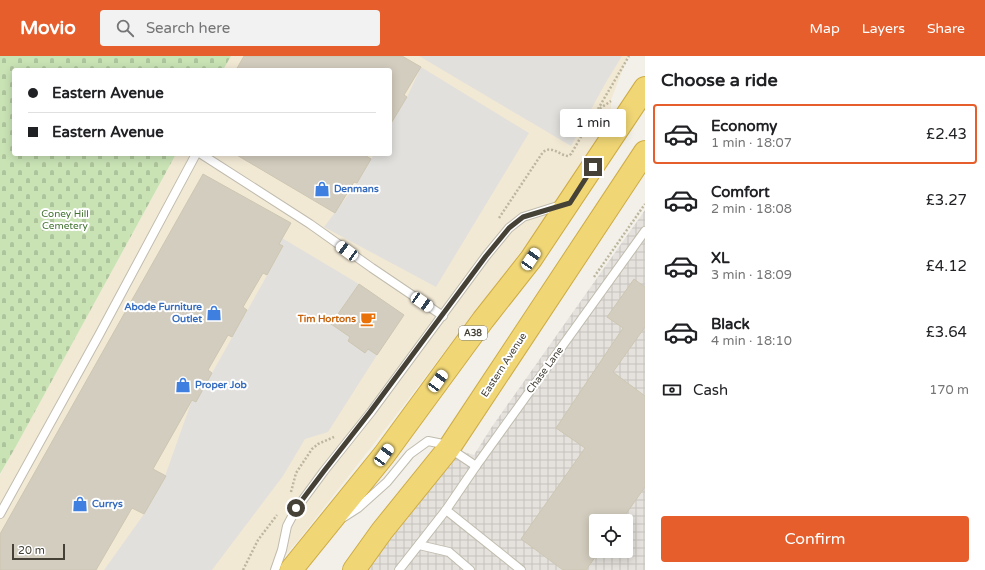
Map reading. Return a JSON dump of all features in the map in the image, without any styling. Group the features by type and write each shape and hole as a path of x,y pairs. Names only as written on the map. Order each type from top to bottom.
{"highway":[{"name":"A38","path":"291,570 384,455 483,320 531,259 570,203 645,88"},
{"name":"Eastern Avenue","path":"354,570 382,531 449,448 645,152"}],"lane":[{"path":"0,514 99,335 195,156"},
{"path":"204,156 310,224 443,316"},
{"path":"275,570 288,526 296,508 420,344 443,316 486,256 509,228 523,217 570,203"},
{"name":"Chase Lane","path":"399,570 446,510 645,231"},
{"path":"327,527 358,508 387,482 410,454 428,441 443,444 476,466"},
{"path":"446,510 521,570"},
{"path":"419,545 449,552 470,570"}],"path":[{"path":"516,191 546,149 550,149 564,156 571,154 630,56"},
{"path":"596,111 615,99"}],"shaded area":[{"path":"231,56 628,56 611,100 609,122 539,228 298,541 272,570 0,570 0,475 175,156 392,156 392,68 224,68"},
{"path":"419,56 622,56 571,146"},
{"path":"421,67 529,133 436,287 324,227 357,183 373,156 392,156 392,123 407,97"},
{"path":"645,210 645,570 354,570 449,448 474,455 491,428"},
{"path":"282,238 359,284 331,324 350,337 348,341 365,353 368,349 377,355 328,432 305,439 283,476 212,570 104,570 144,514 165,476 192,400 212,373 283,247 279,244"}],"green space":[{"name":"Coney Hill Cemetery","path":"0,56 231,56 224,68 12,68 12,156 175,156 0,474"}],"building":[{"path":"244,56 402,56 421,67 404,95 407,97 392,122 392,68 237,68"},
{"path":"238,156 366,156 371,159 357,183 354,182 335,213"},
{"path":"203,174 291,223 279,244 283,246 267,275 263,273 243,307 247,310 232,337 228,335 208,370 212,373 196,402 192,400 153,469 166,476 144,514 132,508 96,570 0,570 0,534"},
{"path":"634,279 645,287 645,327 613,372 645,396 645,487 626,514 589,514 589,558 595,558 586,570 563,570 521,539 585,448 556,428 623,328 607,317"},
{"name":"Tim Hortons","path":"359,284 404,315 377,355 368,349 365,353 348,341 350,337 331,324"}],"place":[{"name":"Denmans","path":"322,189"},
{"name":"Abode Furniture Outlet","path":"214,313"},
{"name":"Tim Hortons","path":"368,319"},
{"name":"Proper Job","path":"183,385"},
{"name":"Currys","path":"80,504"}],"route":[{"path":"296,508 420,344 443,316 486,256 509,228 523,217 570,203 593,167"}]}
